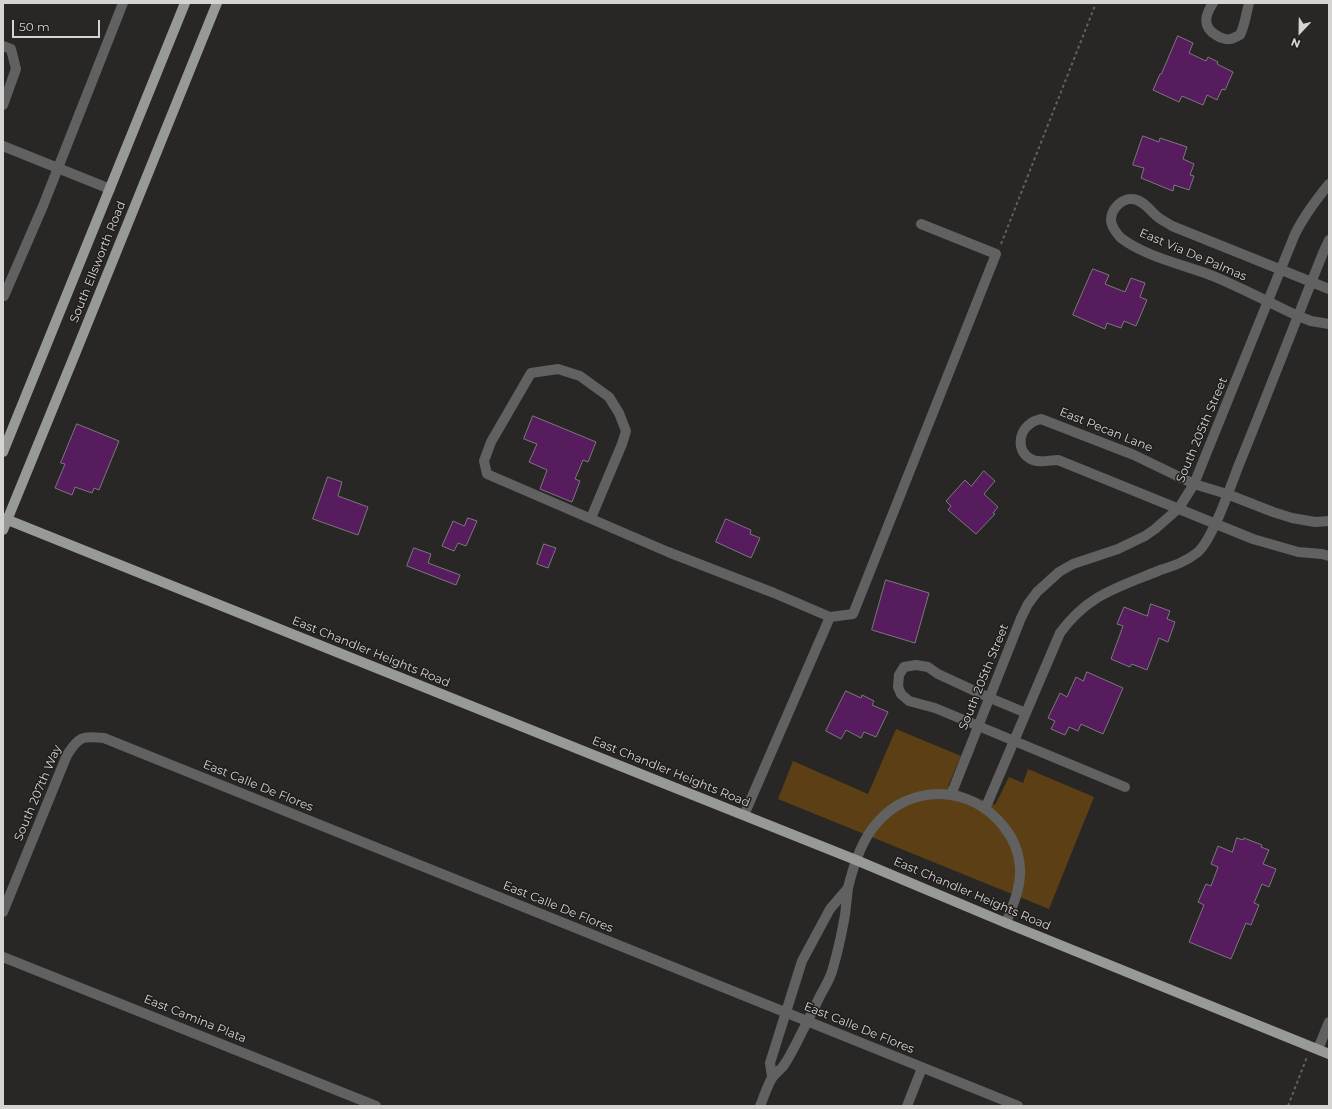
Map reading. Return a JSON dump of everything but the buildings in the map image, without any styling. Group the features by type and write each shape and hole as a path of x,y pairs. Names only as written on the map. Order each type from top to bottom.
{"main road":[{"name":"South Ellsworth Road","path":"3,452 185,3"},
{"name":"South Ellsworth Road","path":"3,530 5,518 73,359 217,3"},
{"name":"East Chandler Heights Road","path":"5,518 630,771 856,860 1006,923 1329,1054"}],"street":[{"path":"3,297 44,206 123,3"},
{"path":"1213,3 1206,18 1207,25 1211,32 1219,37 1231,39 1240,35 1245,24 1249,3"},
{"path":"3,46 11,49 16,69 3,105"},
{"path":"3,146 110,189"},
{"name":"South 205th Street","path":"951,795 1021,618 1028,604 1037,592 1059,572 1073,564 1118,549 1145,536 1167,520 1179,508 1194,484 1302,221 1329,184"},
{"name":"East Via De Palmas","path":"1329,289 1172,226 1158,217 1142,202 1133,199 1120,202 1115,209 1111,220 1114,229 1120,237 1134,246 1214,276 1298,316 1311,321 1329,324"},
{"path":"591,518 626,431 620,413 609,397 580,376 558,369 531,373 491,442 484,461 487,474 668,552 830,616 853,614 996,254 921,224"},
{"path":"985,809 1060,633 1076,614 1095,598 1112,589 1177,565 1199,551 1206,542 1228,494 1311,282 1329,240"},
{"name":"East Pecan Lane","path":"1329,521 1315,522 1292,518 1228,494 1194,484 1134,455 1041,419 1030,423 1022,432 1020,445 1023,452 1032,460 1058,460 1253,539 1298,552 1329,556"},
{"path":"744,815 830,616"},
{"path":"1026,713 922,666 916,665 904,667 899,675 898,687 901,694 909,701 935,708 1125,787"},
{"name":"South 207th Way","path":"3,912 67,755 75,742 87,736"},
{"name":"East Calle De Flores","path":"87,736 104,738 1018,1106"},
{"path":"760,1106 772,1077 784,1066 833,970 845,915 848,888 856,860 874,826 885,814 900,804 930,794 960,796 990,811 1007,830 1014,842 1020,867 1018,891 1006,923"},
{"path":"772,1077 770,1063 802,961 830,909 848,888"},
{"name":"East Camina Plata","path":"3,957 376,1106"},
{"path":"1315,1048 1329,1022"},
{"path":"907,1106 922,1068"}],"path":[{"path":"996,254 1096,3"},
{"path":"1288,1106 1315,1048"}],"shaded area":[{"path":"896,729 961,756 948,786 995,805 1009,777 1023,783 1028,769 1094,797 1049,909 778,799 793,761 868,794"}]}
